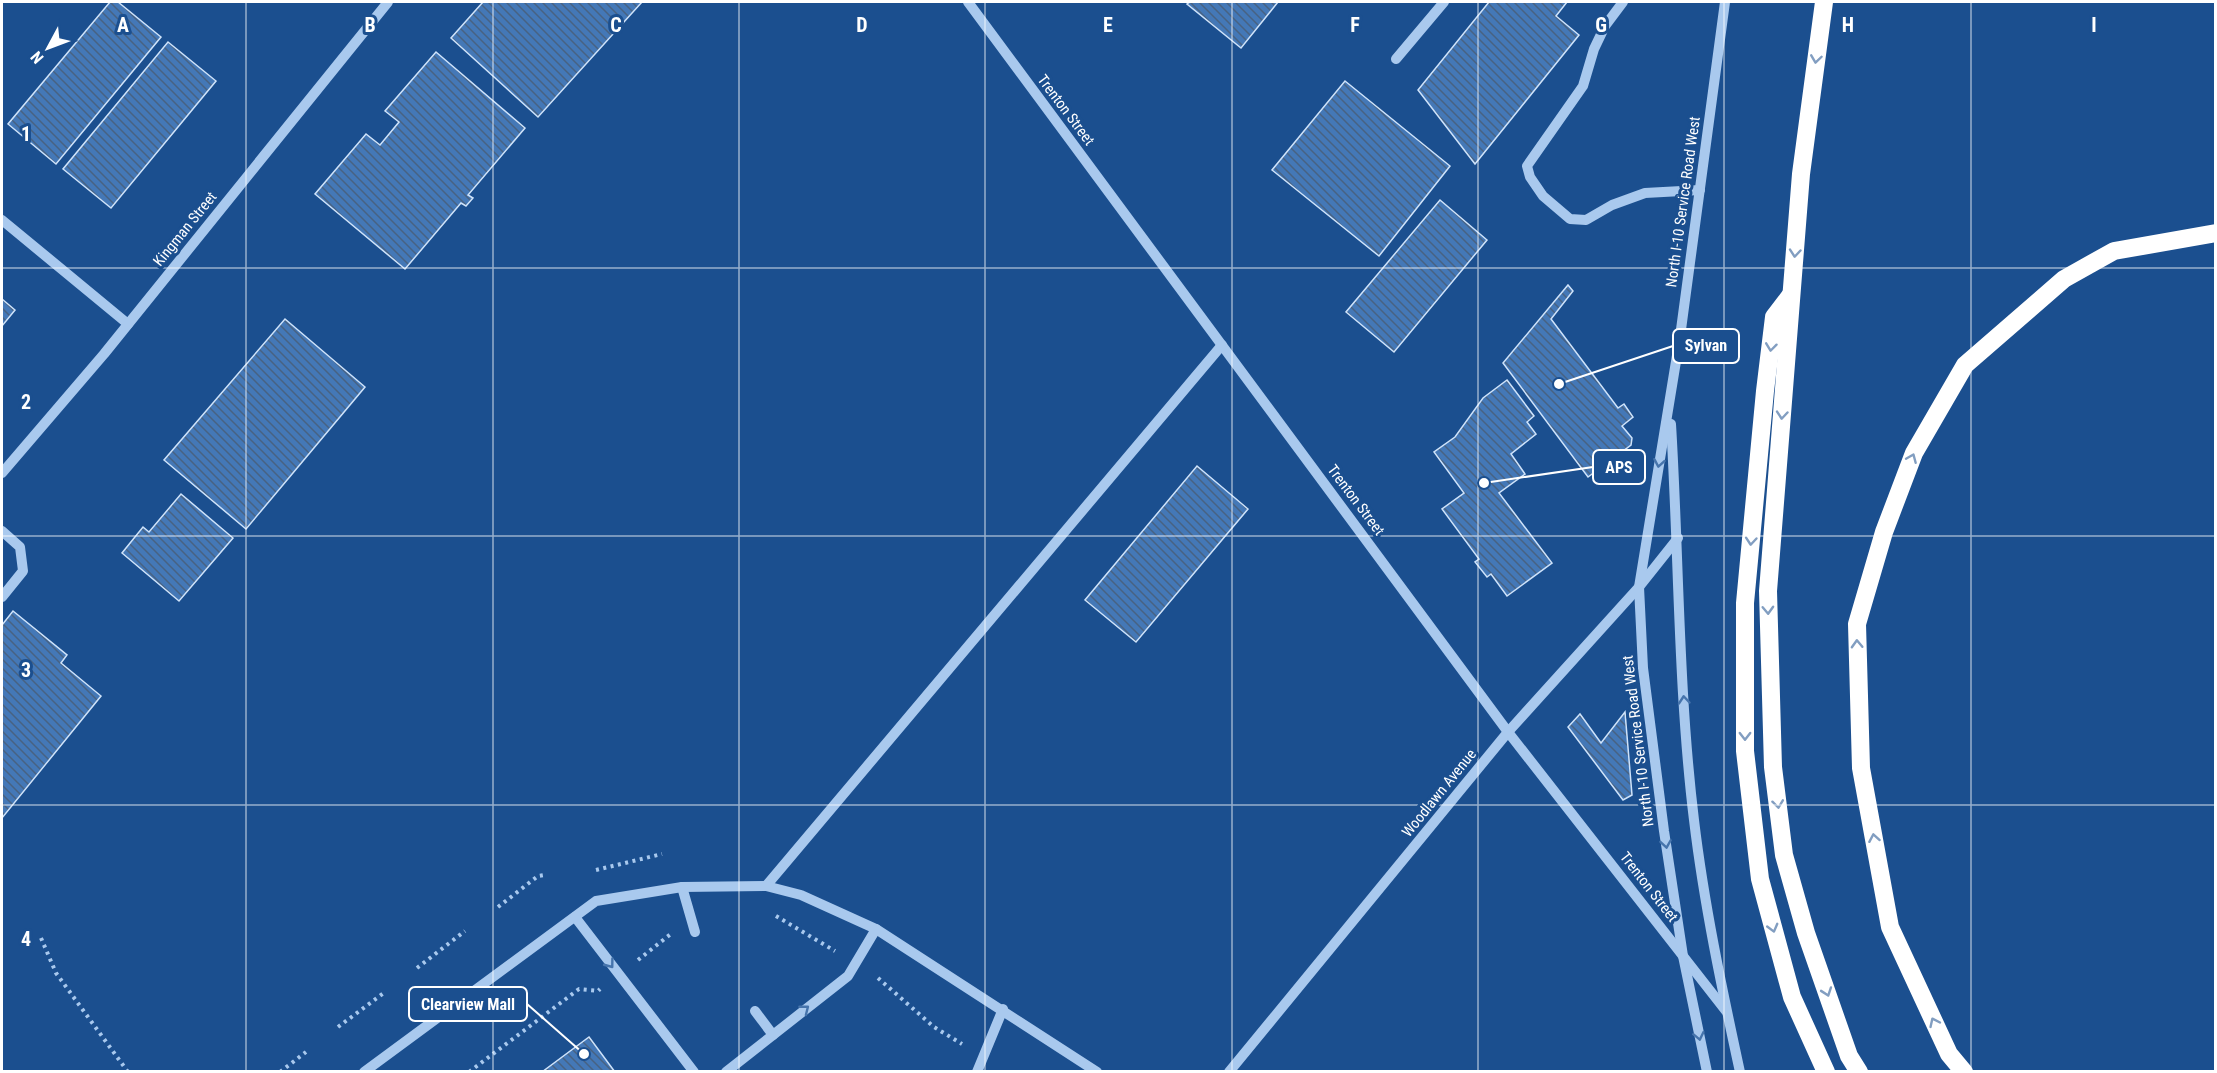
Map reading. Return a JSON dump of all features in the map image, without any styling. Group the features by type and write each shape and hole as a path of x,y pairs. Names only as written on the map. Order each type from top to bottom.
{"highway":[{"path":"1824,2 1801,174 1768,591 1773,767 1784,855 1806,933 1845,1045 1859,1071"},
{"path":"1964,1071 1949,1054 1890,927 1861,768 1857,624 1884,532 1914,453 1965,365 2064,279 2115,251 2216,232"},
{"path":"1791,294 1774,317 1763,414 1745,603 1745,751 1760,879 1792,997 1826,1071"}],"street":[{"name":"Kingman Street","path":"2,472 128,324 387,2"},
{"name":"Trenton Street","path":"968,2 1509,732 1726,1011"},
{"path":"1396,59 1444,2"},
{"path":"1623,2 1605,26 1594,49 1583,86 1527,166 1530,177 1543,196 1570,219 1586,220 1612,206 1645,193 1700,190"},
{"name":"North I-10 Service Road West","path":"1707,1071 1683,956 1643,668 1639,587 1670,406 1725,2"},
{"path":"2,220 128,324"},
{"path":"766,886 1222,345"},
{"name":"North I-10 Service Road West","path":"1670,406 1678,538 1682,683 1694,821 1726,1011 1740,1071"},
{"path":"2,531 20,547 23,571 2,597"},
{"name":"Woodlawn Avenue","path":"1229,1071 1509,732 1639,587 1678,538"},
{"path":"364,1071 596,901 682,887 766,886 801,895 876,929 1097,1071"},
{"path":"682,887 695,932"},
{"path":"575,917 694,1071"},
{"path":"726,1071 848,976 876,929"},
{"path":"977,1071 1003,1009"},
{"path":"755,1011 773,1035"}],"path":[{"path":"596,870 662,854"},
{"path":"498,907 538,876 544,875"},
{"path":"771,914 834,951"},
{"path":"417,968 465,931"},
{"path":"638,960 675,931"},
{"path":"40,938 56,974 128,1071"},
{"path":"878,978 934,1027 983,1058"},
{"path":"469,1071 579,989 598,991 605,985"},
{"path":"338,1027 385,992"},
{"path":"280,1071 306,1052"}],"building":[{"path":"110,2 118,2 161,37 56,164 8,124"},
{"path":"483,2 642,2 538,117 451,38"},
{"path":"1190,2 1278,2 1241,48 1187,4"},
{"path":"1489,2 1567,2 1556,16 1579,35 1475,164 1418,90"},
{"path":"168,42 216,81 111,208 63,169"},
{"path":"436,52 525,128 468,195 473,198 466,206 461,203 405,269 315,194 366,134 380,145 399,122 385,111"},
{"path":"1345,81 1450,166 1379,256 1272,170"},
{"path":"1440,200 1487,240 1394,352 1346,312"},
{"path":"1568,285 1573,291 1551,319 1618,408 1624,404 1633,417 1622,426 1632,438 1631,445 1588,477 1503,363"},
{"path":"2,299 15,310 2,326"},
{"path":"285,319 365,387 246,529 164,460"},
{"path":"1507,380 1534,416 1527,422 1536,434 1511,454 1525,474 1499,493 1552,563 1507,596 1491,574 1487,577 1475,562 1479,559 1442,509 1464,493 1434,452 1455,437 1483,398"},
{"path":"1197,466 1248,509 1136,642 1085,600"},
{"path":"181,494 233,538 179,601 122,553 143,527 149,532"},
{"path":"13,611 67,655 61,663 101,696 2,818 2,625"},
{"path":"1625,712 1632,795 1623,800 1568,727 1580,714 1601,743"},
{"path":"589,1037 615,1072 542,1072"}],"place":[{"name":"Sylvan","path":"1559,384"},
{"name":"APS","path":"1484,483"},
{"name":"Clearview Mall","path":"584,1054"}]}
